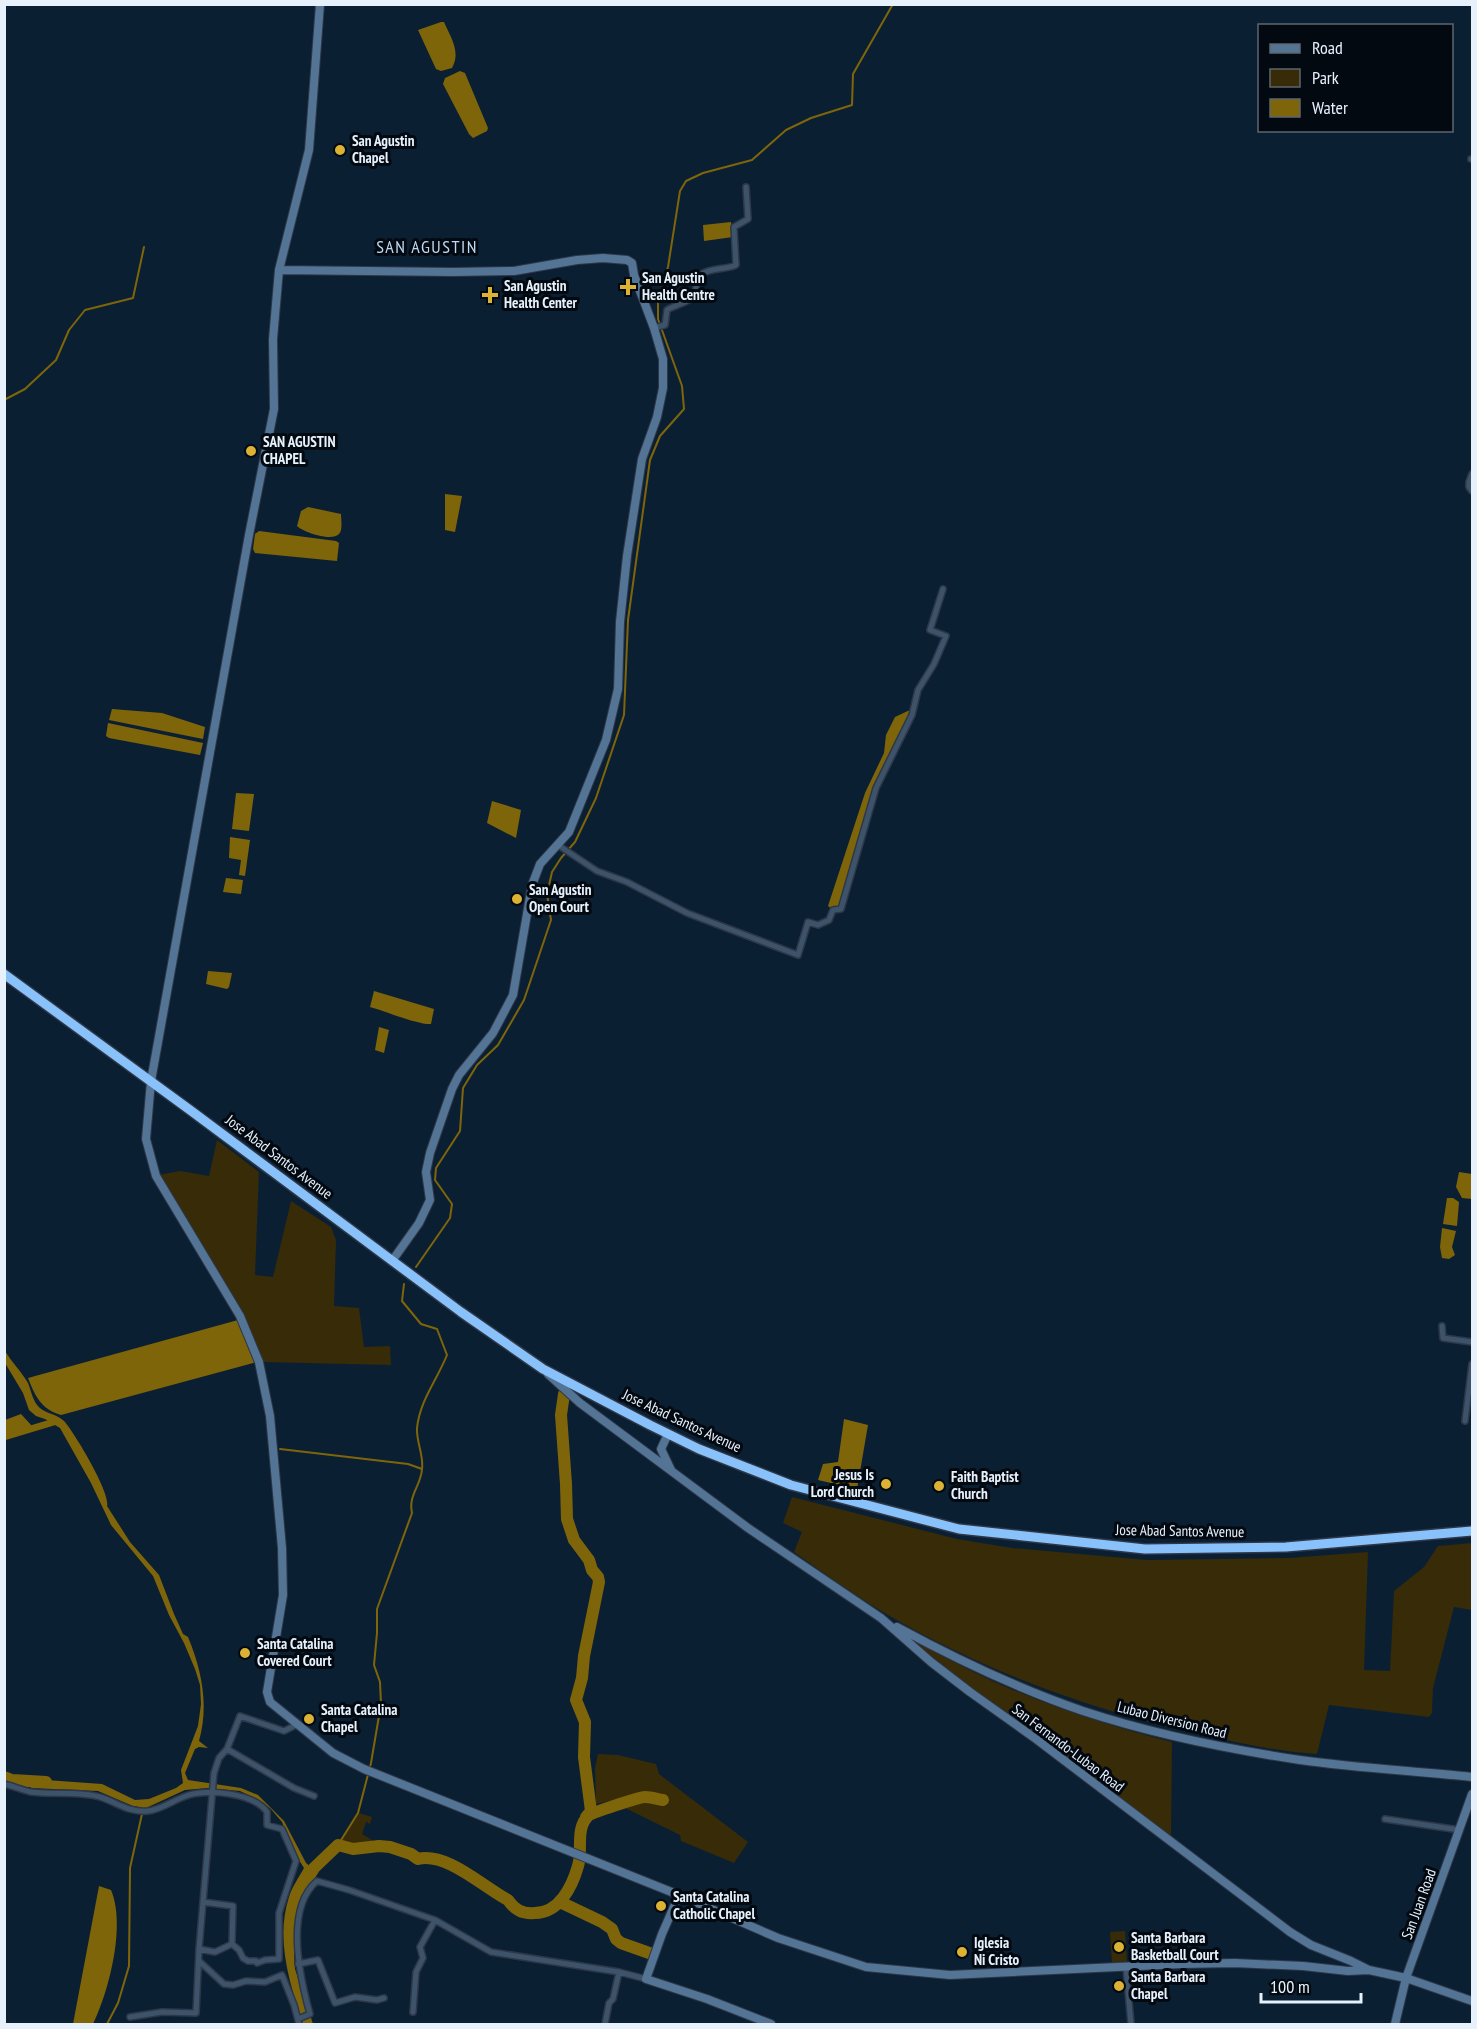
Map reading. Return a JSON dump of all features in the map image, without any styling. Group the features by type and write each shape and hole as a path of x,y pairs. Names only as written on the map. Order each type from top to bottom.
{"highway":[{"name":"Jose Abad Santos Avenue","path":"4,975 151,1081 392,1261 543,1369 668,1434 727,1461 791,1485 959,1529 1145,1549 1286,1547 1473,1531"}],"street":[{"path":"320,4 309,150 279,270 273,339 274,409 249,535 151,1081 146,1139 156,1176 240,1316 259,1362 270,1416 282,1548 283,1595 267,1692 270,1702 333,1753 364,1769 679,1895 780,1939 866,1967 950,1975 1236,1964 1303,1966 1348,1971 1369,1970"},
{"path":"654,327 665,325 667,309 696,294 697,279 700,275 717,268 736,265 734,227 747,222 748,219 746,187"},
{"path":"279,270 514,271 577,260 603,258 627,260 632,263 663,359 663,388 657,417 642,459 627,555 620,622 618,689 606,740 569,832 560,846 540,864 532,885 513,994 493,1033 459,1075 452,1089 430,1153 426,1172 430,1200 419,1223 392,1261"},
{"path":"1473,474 1469,487 1473,491"},
{"path":"560,846 597,871 627,882 687,913 798,955 808,922 818,925 829,920 832,910 841,909 876,788 912,715 918,690 934,664 946,636 930,630 943,590"},
{"path":"1442,1326 1443,1338 1473,1342"},
{"path":"1465,1421 1473,1364"},
{"name":"San Fernando-Lubao Road","path":"543,1369 580,1403 748,1528 885,1620 931,1662 962,1686 1036,1739 1290,1932 1311,1945 1351,1960 1369,1970 1406,1977 1473,2001"},
{"path":"668,1434 662,1449 671,1471"},
{"name":"Lubao Diversion Road","path":"885,1620 942,1652 1023,1688 1084,1711 1151,1731 1302,1760 1473,1777"},
{"path":"130,2017 162,2012 196,2013 212,1791 219,1758 227,1749 240,1716 284,1731 296,1725"},
{"path":"227,1749 294,1788 314,1796"},
{"path":"4,1784 30,1792 98,1796 119,1806 149,1812 188,1795 212,1791 248,1799 261,1805 267,1812 267,1825 282,1829 296,1861 279,1913 279,1959 257,1963 248,1961 232,1944"},
{"name":"San Juan Road","path":"1395,2025 1406,1977 1473,1794"},
{"path":"1385,1819 1460,1830"},
{"path":"199,1961 224,1983 233,1985 246,1981 265,1982 282,1975 299,2021 309,2015 298,1964 297,1939 301,1910 311,1886 317,1881 435,1920 490,1952 619,1972 646,1979 707,1999 771,2025"},
{"path":"646,1979 679,1895"},
{"path":"203,1902 233,1906 232,1944"},
{"path":"413,2012 416,1972 423,1959 420,1947 435,1920"},
{"path":"199,1949 215,1952 232,1944"},
{"path":"298,1964 318,1960 335,2003 355,1997 377,2000 384,1998"},
{"path":"1126,1968 1131,2025"},
{"path":"605,2025 607,2010 613,1999 619,1972"}],"green space":[{"path":"217,1140 259,1172 255,1275 273,1277 291,1201 331,1227 336,1240 334,1306 359,1308 364,1347 390,1346 391,1365 262,1362 244,1315 158,1175 180,1171 209,1176"},
{"path":"792,1497 957,1539 1012,1548 1147,1560 1289,1558 1368,1552 1364,1670 1390,1671 1394,1591 1424,1567 1438,1546 1472,1543 1472,1610 1454,1607 1433,1688 1432,1713 1429,1717 1329,1705 1317,1754 1272,1749 1157,1724 1077,1700 999,1671 924,1635 864,1600 794,1552 802,1532 783,1523"},
{"path":"917,1641 976,1673 1040,1701 1107,1724 1172,1742 1171,1837 914,1645"},
{"path":"598,1754 618,1755 656,1764 659,1774 748,1842 734,1863 681,1841 680,1835 623,1807 645,1803 667,1806 668,1798 645,1793 596,1804 595,1768"},
{"path":"359,1813 372,1817 370,1824 366,1822 362,1834 378,1844 353,1848 339,1845"},
{"name":"Santa Barbara Basketball Court","path":"1125,1931 1127,1962 1112,1963 1110,1932"}],"water":[{"path":"444,22 452,39 456,56 452,68 441,71 436,69 418,30"},
{"path":"460,71 465,73 488,128 487,131 473,138 443,84 445,78"},
{"path":"731,222 733,237 704,241 703,225"},
{"path":"445,494 462,496 455,532 445,530"},
{"path":"308,507 341,514 339,534 324,537 297,526 301,511"},
{"path":"259,531 336,541 339,543 337,561 255,553 253,549 255,534"},
{"path":"112,709 162,713 205,727 203,739 109,720"},
{"path":"912,709 874,787 840,907 832,909 828,906 865,793 884,753 886,735 895,717"},
{"path":"108,723 203,743 200,755 109,738 106,736"},
{"path":"236,793 254,794 249,831 232,829"},
{"path":"492,801 521,810 516,838 487,823"},
{"path":"230,837 250,840 245,876 239,875 241,860 229,858"},
{"path":"226,878 243,880 241,894 223,892"},
{"path":"208,971 232,973 229,987 227,989 206,984"},
{"path":"374,991 434,1009 431,1024 370,1007"},
{"path":"379,1027 389,1030 384,1053 375,1050"},
{"path":"1459,1172 1472,1174 1472,1199 1462,1198 1456,1187"},
{"path":"1447,1198 1453,1198 1459,1202 1457,1226 1443,1224"},
{"path":"1442,1228 1456,1231 1452,1247 1455,1255 1449,1259 1442,1258 1440,1247"},
{"path":"238,1320 257,1362 61,1415 48,1409 40,1401 28,1378"},
{"path":"4,1349 28,1383 37,1405 64,1421 76,1437 98,1476 107,1499 107,1506 130,1542 159,1575 183,1634 188,1637 200,1675 204,1701 199,1741 208,1748 195,1749 185,1773 188,1780 241,1788 258,1795 284,1821 306,1863 312,1868 303,1901 298,1910 294,1955 295,1969 313,2024 303,2024 293,1993 286,1962 283,1929 289,1897 304,1868 294,1852 282,1822 270,1808 240,1791 207,1788 185,1790 146,1808 133,1806 98,1791 31,1788 32,1779 102,1784 135,1800 149,1799 176,1788 183,1783 181,1770 198,1726 201,1704 200,1685 184,1643 169,1615 153,1576 111,1525 91,1483 60,1428 29,1410 23,1393 5,1363"},
{"path":"21,1414 32,1426 5,1434 5,1420"},
{"path":"844,1419 868,1425 857,1489 818,1480 823,1464 838,1462"},
{"path":"99,1886 111,1890 115,1904 117,1921 114,1958 105,1994 93,2024 73,2024"}],"waterway":[{"path":"416,1267 450,1218 452,1204 435,1180 436,1168 460,1131 463,1088 477,1065 498,1045 524,1000 551,920 547,894 552,872 575,842 596,798 624,715 628,620 650,460 660,436 684,409 682,386 658,319 658,299 668,267 680,191 686,181 703,173 752,160 786,130 811,118 852,105 853,74 893,4"},
{"path":"4,400 25,389 56,360 69,330 85,310 133,298 144,247"},
{"path":"338,1845 358,1813 371,1763 381,1704 380,1682 374,1665 377,1609 412,1513 413,1496 421,1475 422,1459 417,1433 419,1418 425,1399 447,1355 437,1329 421,1324 402,1301 404,1284"},
{"path":"564,1394 561,1415 567,1519 574,1540 589,1560 599,1582 576,1700 585,1722 584,1757 591,1811 586,1817"},
{"path":"4,1437 57,1421"},
{"path":"280,1449 408,1464 422,1469"},
{"path":"4,1777 12,1780 46,1782"},
{"path":"303,1886 314,1868 338,1845 353,1849 390,1847 411,1854 418,1859 429,1858 453,1865 508,1900 519,1911 543,1912 558,1904 572,1882 579,1860 580,1834 588,1816 641,1798 663,1800"},
{"path":"107,2024 118,2003 129,1966 130,1868 144,1805"},
{"path":"560,1902 602,1922 612,1929 616,1939 621,1943 652,1954"}],"place":[{"name":"San Agustin Chapel","path":"340,150"},
{"name":"San Agustin Health Centre","path":"628,287"},
{"name":"San Agustin Health Center","path":"490,295"},
{"name":"SAN AGUSTIN CHAPEL","path":"251,451"},
{"name":"San Agustin Open Court","path":"517,899"},
{"name":"Jesus Is Lord Church","path":"886,1484"},
{"name":"Faith Baptist Church","path":"939,1486"},
{"name":"Santa Catalina Covered Court","path":"245,1653"},
{"name":"Santa Catalina Chapel","path":"309,1719"},
{"name":"Santa Catalina Catholic Chapel","path":"661,1906"},
{"name":"Santa Barbara Basketball Court","path":"1119,1947"},
{"name":"Iglesia Ni Cristo","path":"962,1952"},
{"name":"Santa Barbara Chapel","path":"1119,1986"}],"district":[{"name":"SAN AGUSTIN","path":"427,247"}]}
